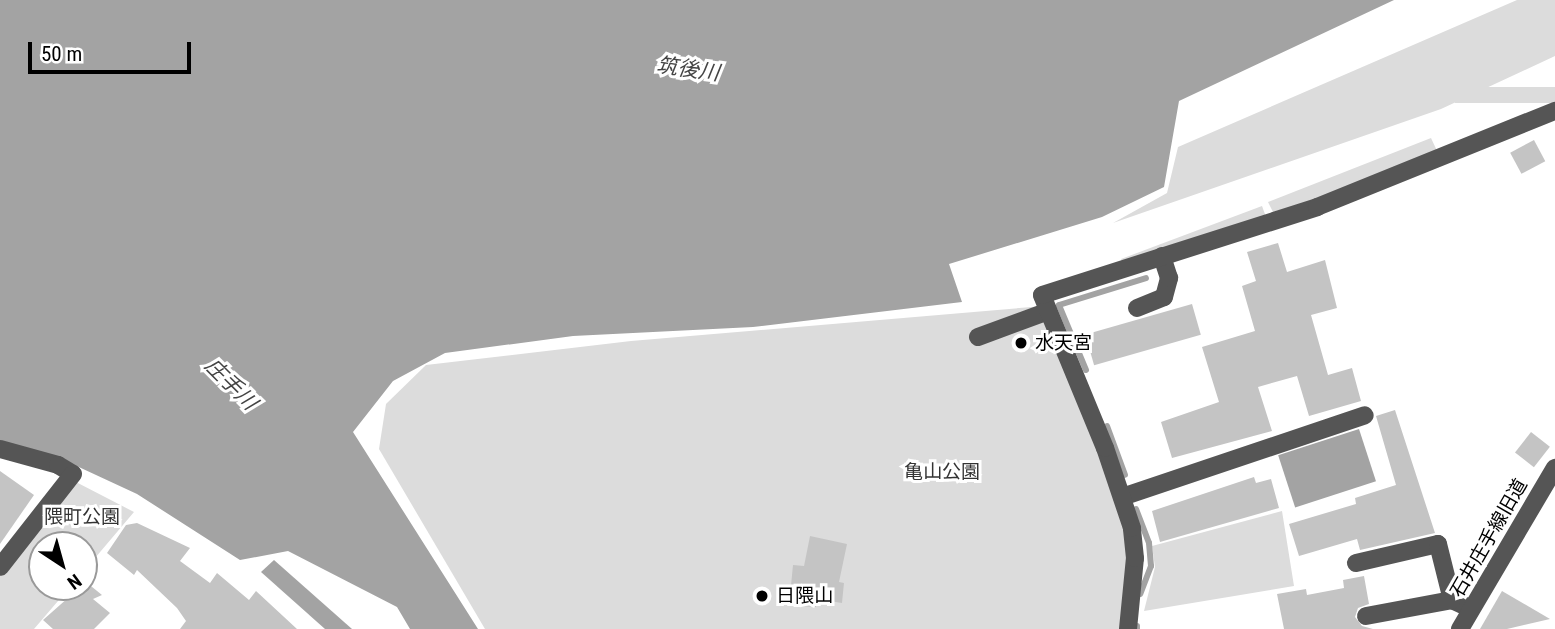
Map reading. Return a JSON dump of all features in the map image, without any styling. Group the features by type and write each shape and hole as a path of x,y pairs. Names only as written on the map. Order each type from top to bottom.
{"street":[{"path":"1128,629 1135,558 1132,528 1105,448 1046,312 1042,296 1317,207 1555,111"},
{"path":"1137,308 1164,297 1169,278 1162,256"},
{"path":"978,337 1046,312"},
{"path":"1122,496 1365,415"},
{"path":"0,449 58,465 73,474 0,567"},
{"name":"石井庄手線旧道","path":"1460,629 1555,468"},
{"path":"1356,563 1438,544 1452,600"},
{"path":"1366,617 1452,600 1471,609"}],"green space":[{"path":"1517,0 1555,0 1555,56 1441,109 1113,223 1167,193 1178,147"},
{"path":"1455,87 1555,87 1555,103 1455,103"},
{"path":"1431,138 1438,153 1274,214 1268,202"},
{"path":"1262,206 1266,217 1124,265 1121,259"},
{"name":"亀山公園","path":"1044,306 1127,531 1127,629 485,629 379,449 386,404 426,365 631,341"},
{"name":"隈町公園","path":"74,481 134,512 98,554 98,531 32,531"},
{"path":"1282,511 1294,586 1144,611 1155,567 1152,546"},
{"name":"隈町公園","path":"28,536 28,601 58,601 34,629 0,629 0,570"}],"water":[{"path":"0,0 1394,0 1179,101 1164,187 1102,217 949,264 962,302 753,327 573,336 445,353 393,381 353,432 478,629 410,629 397,607 288,551 240,560 137,494 68,462 0,443"},
{"path":"1359,429 1376,481 1295,508 1278,455"},
{"path":"274,560 352,629 325,629 261,572"}],"building":[{"path":"1534,140 1545,161 1521,174 1510,153"},
{"path":"1278,243 1287,272 1325,260 1337,308 1311,315 1328,375 1352,368 1361,401 1309,416 1297,376 1258,387 1272,431 1172,458 1161,422 1219,402 1202,347 1255,331 1242,286 1256,281 1247,252"},
{"path":"1192,304 1201,335 1094,365 1085,335"},
{"path":"1395,410 1435,533 1360,550 1357,539 1299,556 1289,524 1356,504 1355,498 1396,485 1376,416"},
{"path":"1531,432 1550,447 1534,467 1515,452"},
{"path":"0,471 34,495 0,544"},
{"path":"1254,477 1256,483 1271,479 1279,508 1160,542 1152,511"},
{"path":"137,523 190,548 180,561 210,583 217,573 249,600 256,591 297,629 180,629 186,621 177,608 137,570 134,575 107,553 126,525"},
{"path":"810,536 847,544 839,582 844,583 842,603 817,599 816,607 797,606 798,597 790,596 793,565 804,566"},
{"path":"1364,576 1369,604 1358,608 1355,617 1362,626 1373,629 1284,629 1277,594 1306,589 1307,595 1344,588 1343,580"},
{"path":"1502,591 1550,619 1507,629 1480,629"},
{"path":"64,601 95,601 110,613 94,629 53,629 43,620"}],"waterway":[{"path":"1086,370 1059,305 1146,278"},
{"path":"1107,426 1125,475"},
{"path":"1136,509 1149,543 1151,566 1140,594"}],"place":[{"name":"水天宮","path":"1021,343"},
{"name":"日隈山","path":"762,596"}],"water label":[{"name":"筑後川","path":"688,69"},
{"name":"庄手川","path":"231,384"}]}
